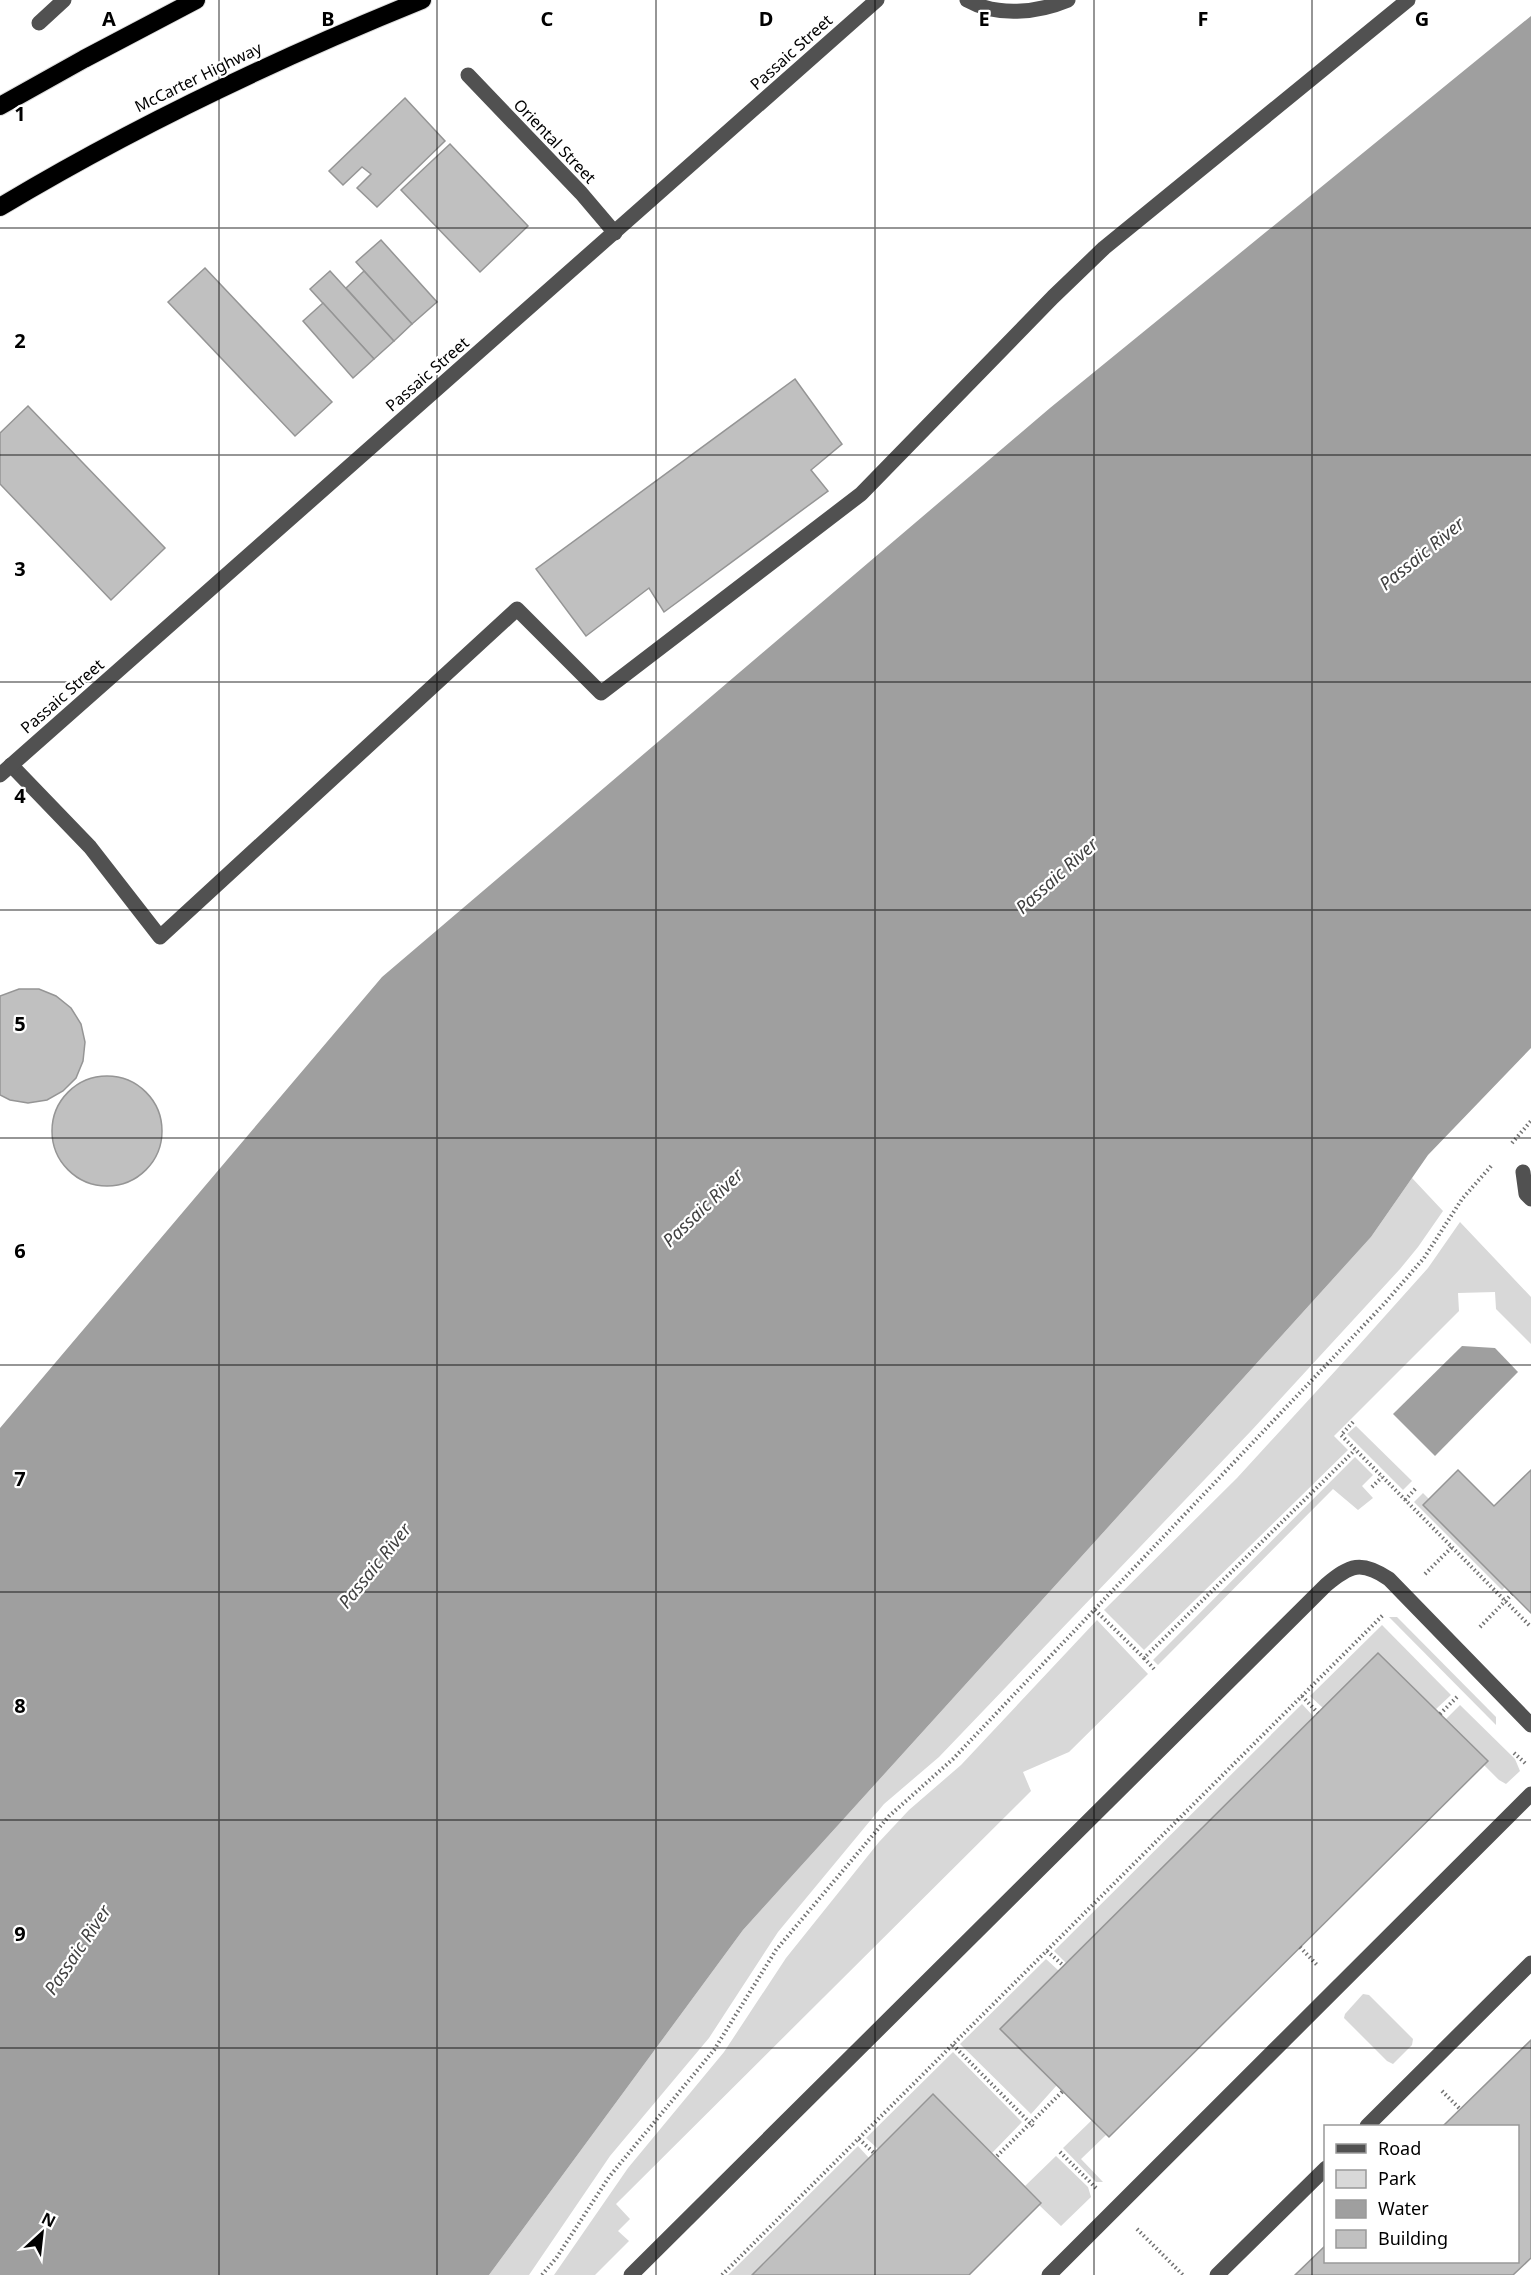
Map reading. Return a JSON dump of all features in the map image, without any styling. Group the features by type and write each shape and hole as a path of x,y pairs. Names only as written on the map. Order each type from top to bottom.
{"highway":[{"path":"0,106 196,0"},
{"name":"McCarter Highway","path":"0,207 129,133 237,79 342,32 422,0"}],"street":[{"path":"39,23 64,0"},
{"name":"Passaic Street","path":"6,770 877,0"},
{"path":"967,0 993,10 1016,11 1040,8 1068,0"},
{"path":"6,770 90,847 160,938 517,609 601,693 861,494 1053,297 1104,248 1408,0"},
{"name":"Oriental Street","path":"468,75 581,193 615,233"},
{"path":"1523,1172 1526,1194 1531,1199"},
{"path":"631,2275 1326,1585 1345,1569 1361,1567 1375,1569 1405,1594 1531,1725"},
{"path":"1049,2275 1531,1794"},
{"path":"1369,2125 1531,1963"},
{"path":"1217,2275 1324,2170"}],"path":[{"path":"1508,1147 1531,1121"},
{"path":"542,2275 557,2257 609,2177 714,2050 776,1950 889,1816 953,1759 1384,1304 1424,1258 1462,1199 1500,1156"},
{"path":"1353,1422 1341,1435 1531,1627"},
{"path":"1144,1658 1355,1450"},
{"path":"1372,1487 1382,1477"},
{"path":"1405,1500 1417,1487"},
{"path":"722,2275 1452,1547"},
{"path":"1480,1628 1512,1594"},
{"path":"1095,1610 1154,1669"},
{"path":"1302,1696 1318,1713"},
{"path":"1440,1714 1458,1696"},
{"path":"1300,1947 1320,1968"},
{"path":"1047,1951 1064,1966"},
{"path":"953,2044 1034,2127"},
{"path":"1439,2088 1461,2110"},
{"path":"997,2156 1063,2091"},
{"path":"859,2139 873,2153"}],"green space":[{"path":"1412,1178 1443,1211 1400,1269 1251,1431 939,1757 884,1804 778,1932 709,2038 610,2156 529,2275 489,2275 743,1930 1371,1237"},
{"path":"1460,1222 1531,1297 1531,1344 1496,1309 1495,1292 1458,1293 1459,1311 1334,1436 1348,1450 1144,1650 1104,1610 1237,1478 1428,1268"},
{"path":"1356,1426 1412,1481 1403,1490 1347,1434"},
{"path":"1355,1457 1373,1475 1362,1486 1373,1498 1358,1510 1333,1489 1158,1665 1153,1660"},
{"path":"1423,1493 1429,1499 1423,1505 1505,1587 1502,1590 1414,1502"},
{"path":"1389,1617 1397,1617 1496,1717 1496,1725"},
{"path":"1097,1620 1148,1674 1069,1752 1023,1772 1031,1791 616,2204 630,2219 618,2231 629,2241 595,2275 554,2275 628,2168 724,2052 786,1958 879,1842 909,1810 961,1765"},
{"path":"1382,1625 1451,1695 1435,1710 1323,1708 1310,1696"},
{"path":"1302,1704 1314,1717 1066,1963 1054,1951"},
{"path":"1460,1705 1515,1759 1520,1771 1506,1784 1484,1765 1487,1761 1445,1720"},
{"path":"1046,1959 1059,1971 1000,2029 1057,2085 1031,2114 960,2044"},
{"path":"1363,1994 1369,1995 1413,2039 1412,2045 1393,2064 1387,2061 1344,2018"},
{"path":"953,2052 1022,2122 992,2153 933,2094 878,2149 866,2138"},
{"path":"1092,2120 1106,2135 1081,2159 1103,2182 1096,2182 1063,2148"},
{"path":"858,2146 869,2158 752,2275 728,2275"},
{"path":"1056,2156 1088,2187 1091,2197 1061,2226 1039,2205 1041,2202 1025,2186"}],"water":[{"name":"Passaic River","path":"1531,16 1531,1048 1428,1155 1371,1237 743,1930 489,2275 0,2275 0,1428 382,977 1050,408"},
{"path":"1462,1346 1495,1348 1518,1372 1435,1456 1393,1414"}],"building":[{"path":"405,98 445,141 377,207 357,188 371,174 362,167 343,185 329,171"},
{"path":"450,144 528,226 480,272 401,190"},
{"path":"381,240 437,302 412,324 356,262"},
{"path":"205,268 332,402 295,436 168,302"},
{"path":"330,271 394,341 374,359 310,289"},
{"path":"364,271 412,324 394,341 346,288"},
{"path":"323,303 374,359 353,378 303,321"},
{"path":"795,379 842,444 811,470 828,491 664,612 649,588 586,636 536,569"},
{"path":"28,406 165,548 111,600 0,484 0,433"},
{"path":"19,989 39,989 56,996 71,1008 81,1024 85,1042 83,1061 76,1078 63,1091 47,1100 28,1103 10,1100 0,1095 0,996"},
{"path":"107,1076 128,1080 146,1092 158,1110 162,1131 158,1152 146,1170 128,1182 107,1186 86,1182 68,1170 56,1152 52,1131 56,1110 68,1092 86,1080"},
{"path":"1458,1470 1494,1506 1531,1470 1531,1613 1423,1505"},
{"path":"1378,1653 1488,1761 1109,2137 1000,2029"},
{"path":"1531,2040 1531,2258 1513,2275 1295,2275 1324,2247 1324,2263 1519,2263 1519,2125 1444,2125"},
{"path":"933,2094 1041,2203 969,2275 752,2275"}]}
